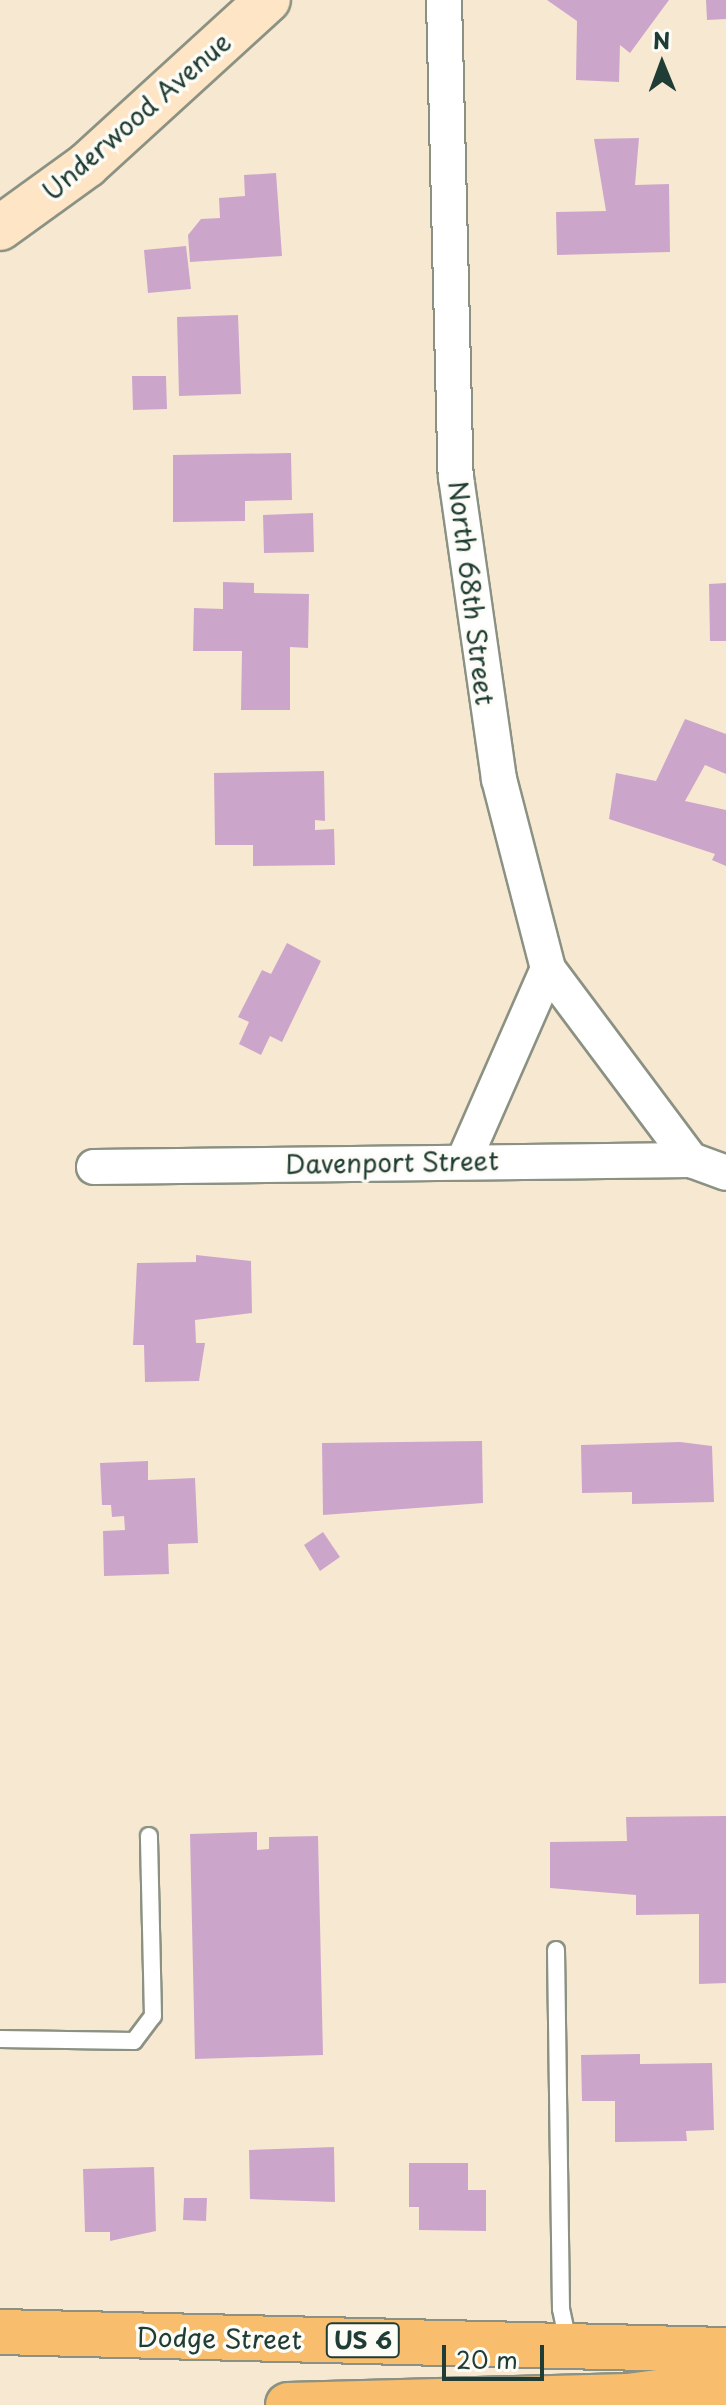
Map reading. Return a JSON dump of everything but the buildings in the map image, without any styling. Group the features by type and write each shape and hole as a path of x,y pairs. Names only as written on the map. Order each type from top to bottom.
{"highway":[{"name":"Dodge Street","path":"0,2332 568,2342 726,2350"},
{"path":"288,2405 538,2402 726,2383"}],"main road":[{"name":"Underwood Avenue","path":"0,228 87,165 268,0"}],"street":[{"name":"North 68th Street","path":"444,0 456,477 499,779 548,969"},
{"path":"464,1160 548,969 691,1160"},
{"name":"Davenport Street","path":"94,1167 464,1160 657,1166 691,1160 726,1173"},
{"path":"694,2405 726,2383"}],"lane":[{"path":"0,2039 134,2041 153,2016 149,1836"},
{"path":"556,1950 561,2309 568,2342"}]}
